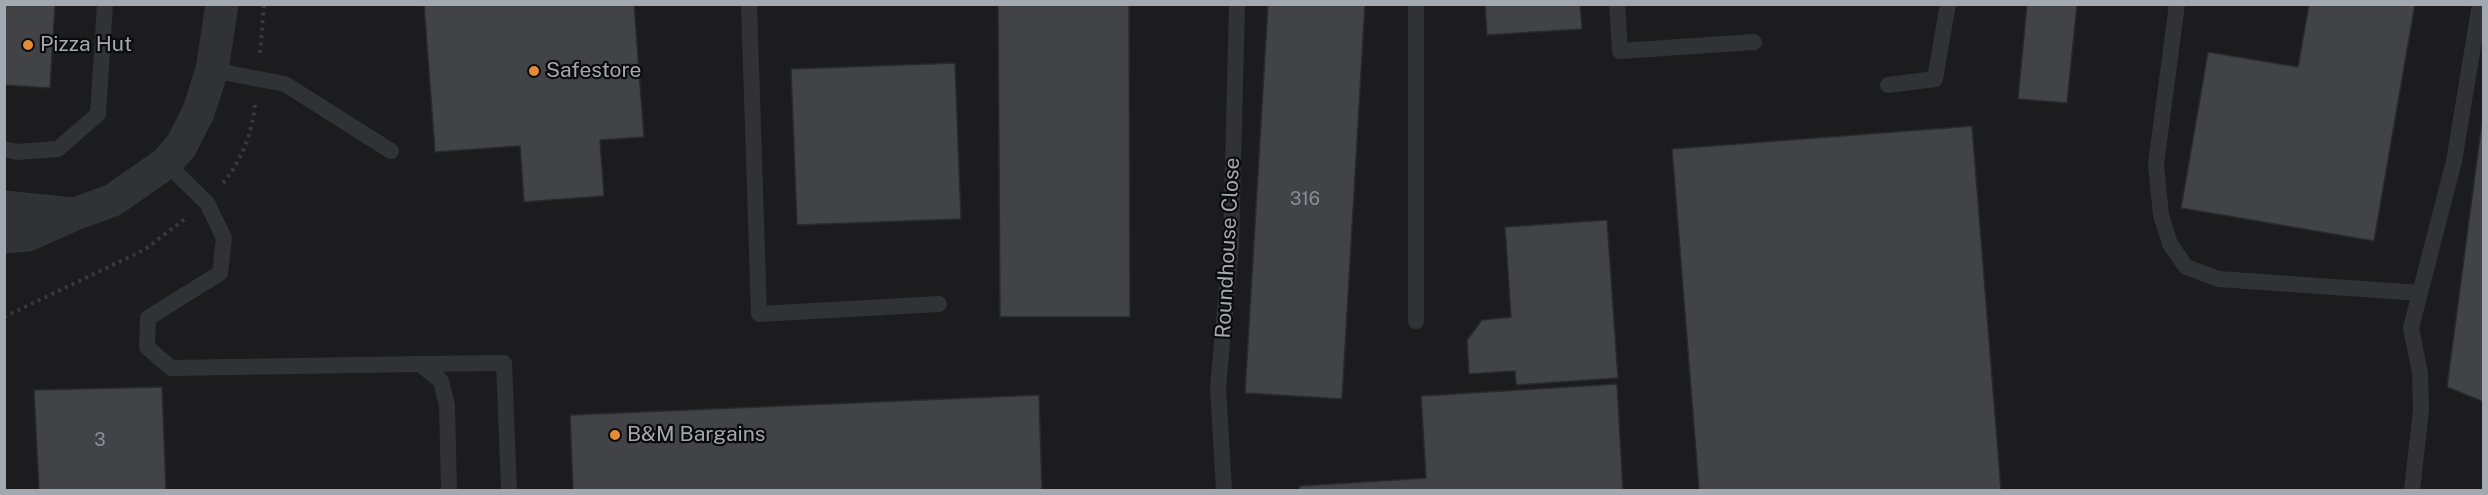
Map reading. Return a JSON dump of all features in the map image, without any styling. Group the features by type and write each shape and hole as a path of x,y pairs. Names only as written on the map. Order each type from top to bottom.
{"street":[{"path":"4,237 27,235 113,200 166,163 180,146 198,113 212,70 222,4"},
{"path":"4,207 75,214"}],"lane":[{"path":"4,149 17,152 58,149 98,114 105,4"},
{"path":"749,4 759,314 939,304"},
{"name":"Roundhouse Close","path":"1224,490 1218,387 1231,245 1237,4"},
{"path":"1416,4 1416,321"},
{"path":"1617,4 1620,51 1754,42"},
{"path":"1888,85 1935,79 1948,4"},
{"path":"2177,4 2156,164 2161,214 2170,244 2186,267 2219,279 2420,293"},
{"path":"2412,490 2421,410 2420,373 2411,328 2454,161 2480,4"},
{"path":"212,70 285,84 391,151"},
{"path":"166,163 207,203 224,238 220,273 148,318 147,347 171,368 504,363 509,490"},
{"path":"420,364 441,381 447,405 448,490"}],"shaded area":[{"path":"4,5 2483,5 2483,490 5,490 4,223 7,188 4,187"}],"building":[{"name":"Pizza Hut","path":"4,4 55,4 50,88 4,85"},
{"name":"Safestore","path":"424,4 634,4 644,137 600,140 604,196 524,202 520,146 435,152"},
{"path":"998,4 1129,4 1130,317 1000,317"},
{"path":"1268,4 1365,4 1342,399 1245,393"},
{"path":"1485,4 1580,4 1582,29 1487,35"},
{"path":"2027,4 2077,4 2067,103 2018,99"},
{"path":"2309,4 2415,4 2374,241 2181,208 2208,52 2298,67"},
{"path":"955,63 961,219 797,225 791,69"},
{"path":"2482,122 2484,122 2484,402 2447,387"},
{"path":"1972,126 2001,490 1699,490 1672,149"},
{"path":"1607,220 1618,378 1516,385 1515,371 1469,374 1467,340 1482,320 1511,317 1505,227"},
{"path":"1617,384 1623,490 1298,490 1300,486 1426,478 1421,396"},
{"path":"162,387 166,490 39,490 34,390"},
{"path":"1039,395 1042,490 573,490 570,415"}],"place":[{"name":"Pizza Hut","path":"28,45"},
{"name":"Safestore","path":"534,71"},
{"name":"B&M Bargains","path":"615,435"}]}
